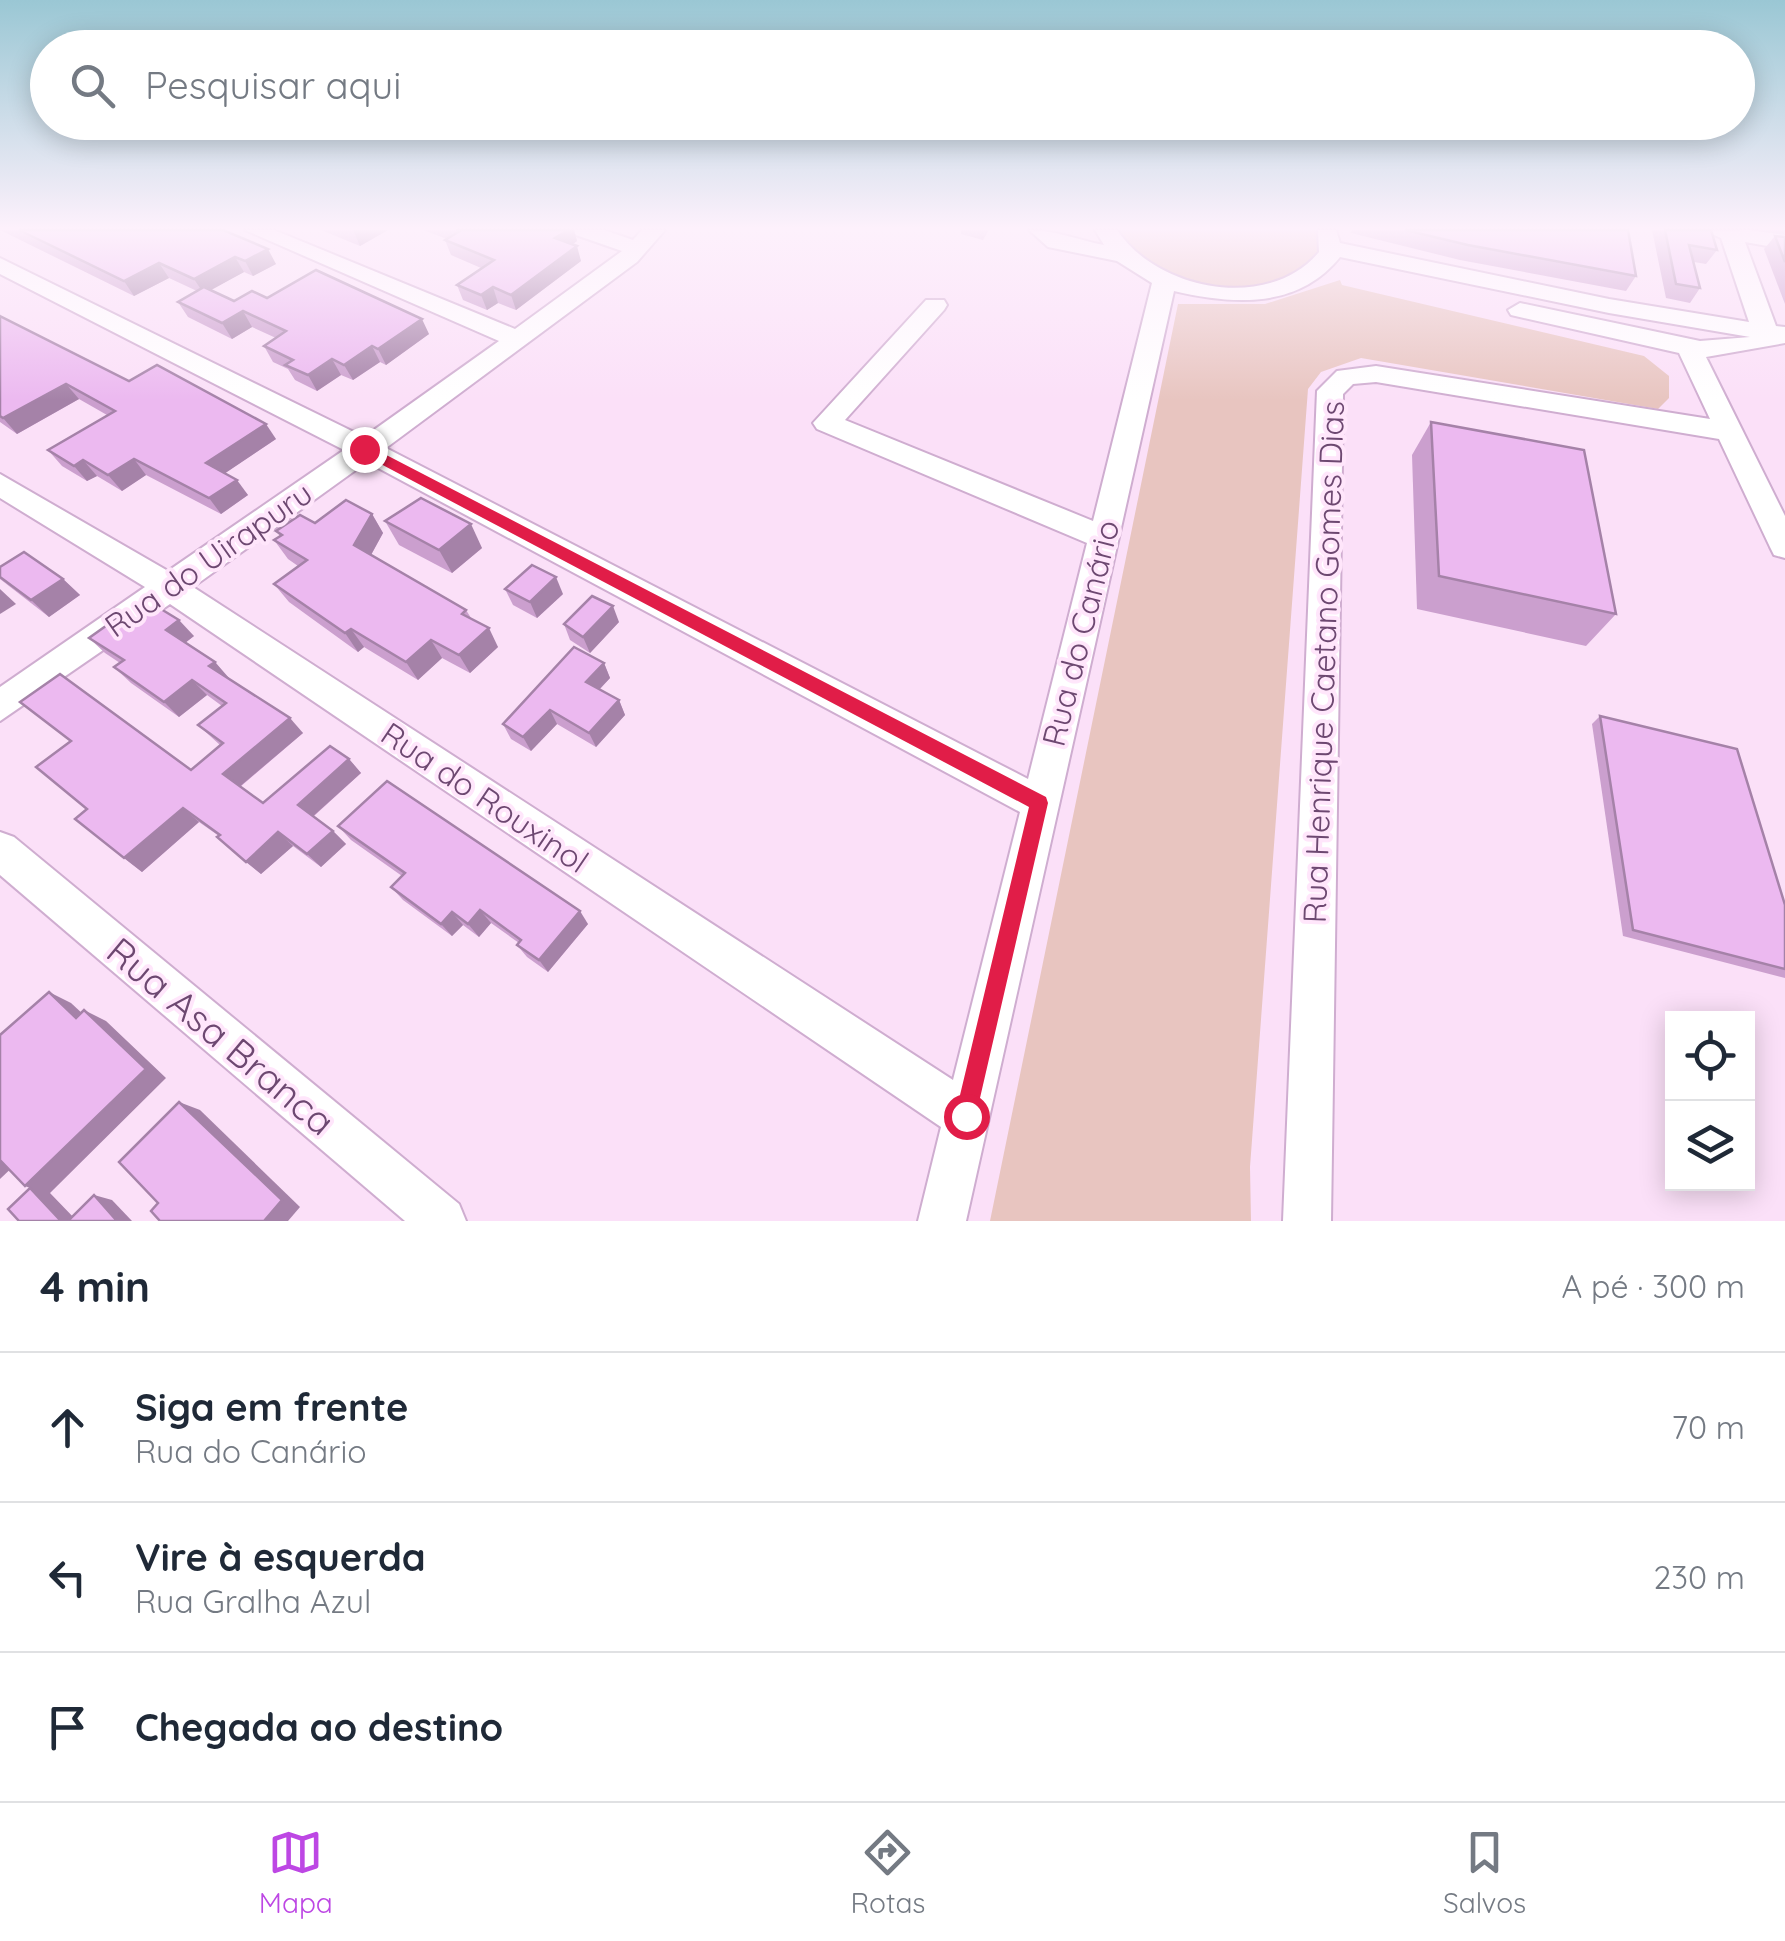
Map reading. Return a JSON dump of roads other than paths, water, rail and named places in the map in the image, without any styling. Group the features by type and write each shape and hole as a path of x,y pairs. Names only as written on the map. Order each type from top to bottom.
{"street":[{"path":"42,287 364,449 1039,803"},
{"path":"391,287 517,340"},
{"name":"Rua do Uirapuru","path":"0,706 517,340 584,287"},
{"name":"Rua do Canário","path":"942,1221 1163,287"},
{"path":"1196,287 1219,292 1272,292 1286,287"},
{"path":"1466,287 1689,348 1726,351 1776,336"},
{"path":"1516,287 1776,336"},
{"path":"1751,287 1776,336"},
{"path":"935,304 828,423 1103,537"},
{"path":"1608,306 1689,348 1785,547"},
{"path":"1658,341 1710,396"},
{"path":"1710,396 1726,351"},
{"name":"Rua Henrique Caetano Gomes Dias","path":"1308,1221 1330,391 1346,377 1376,374 1728,430"},
{"name":"Rua do Rouxinol","path":"0,484 169,587 966,1116"},
{"name":"Rua Asa Branca","path":"0,850 442,1221"}]}
